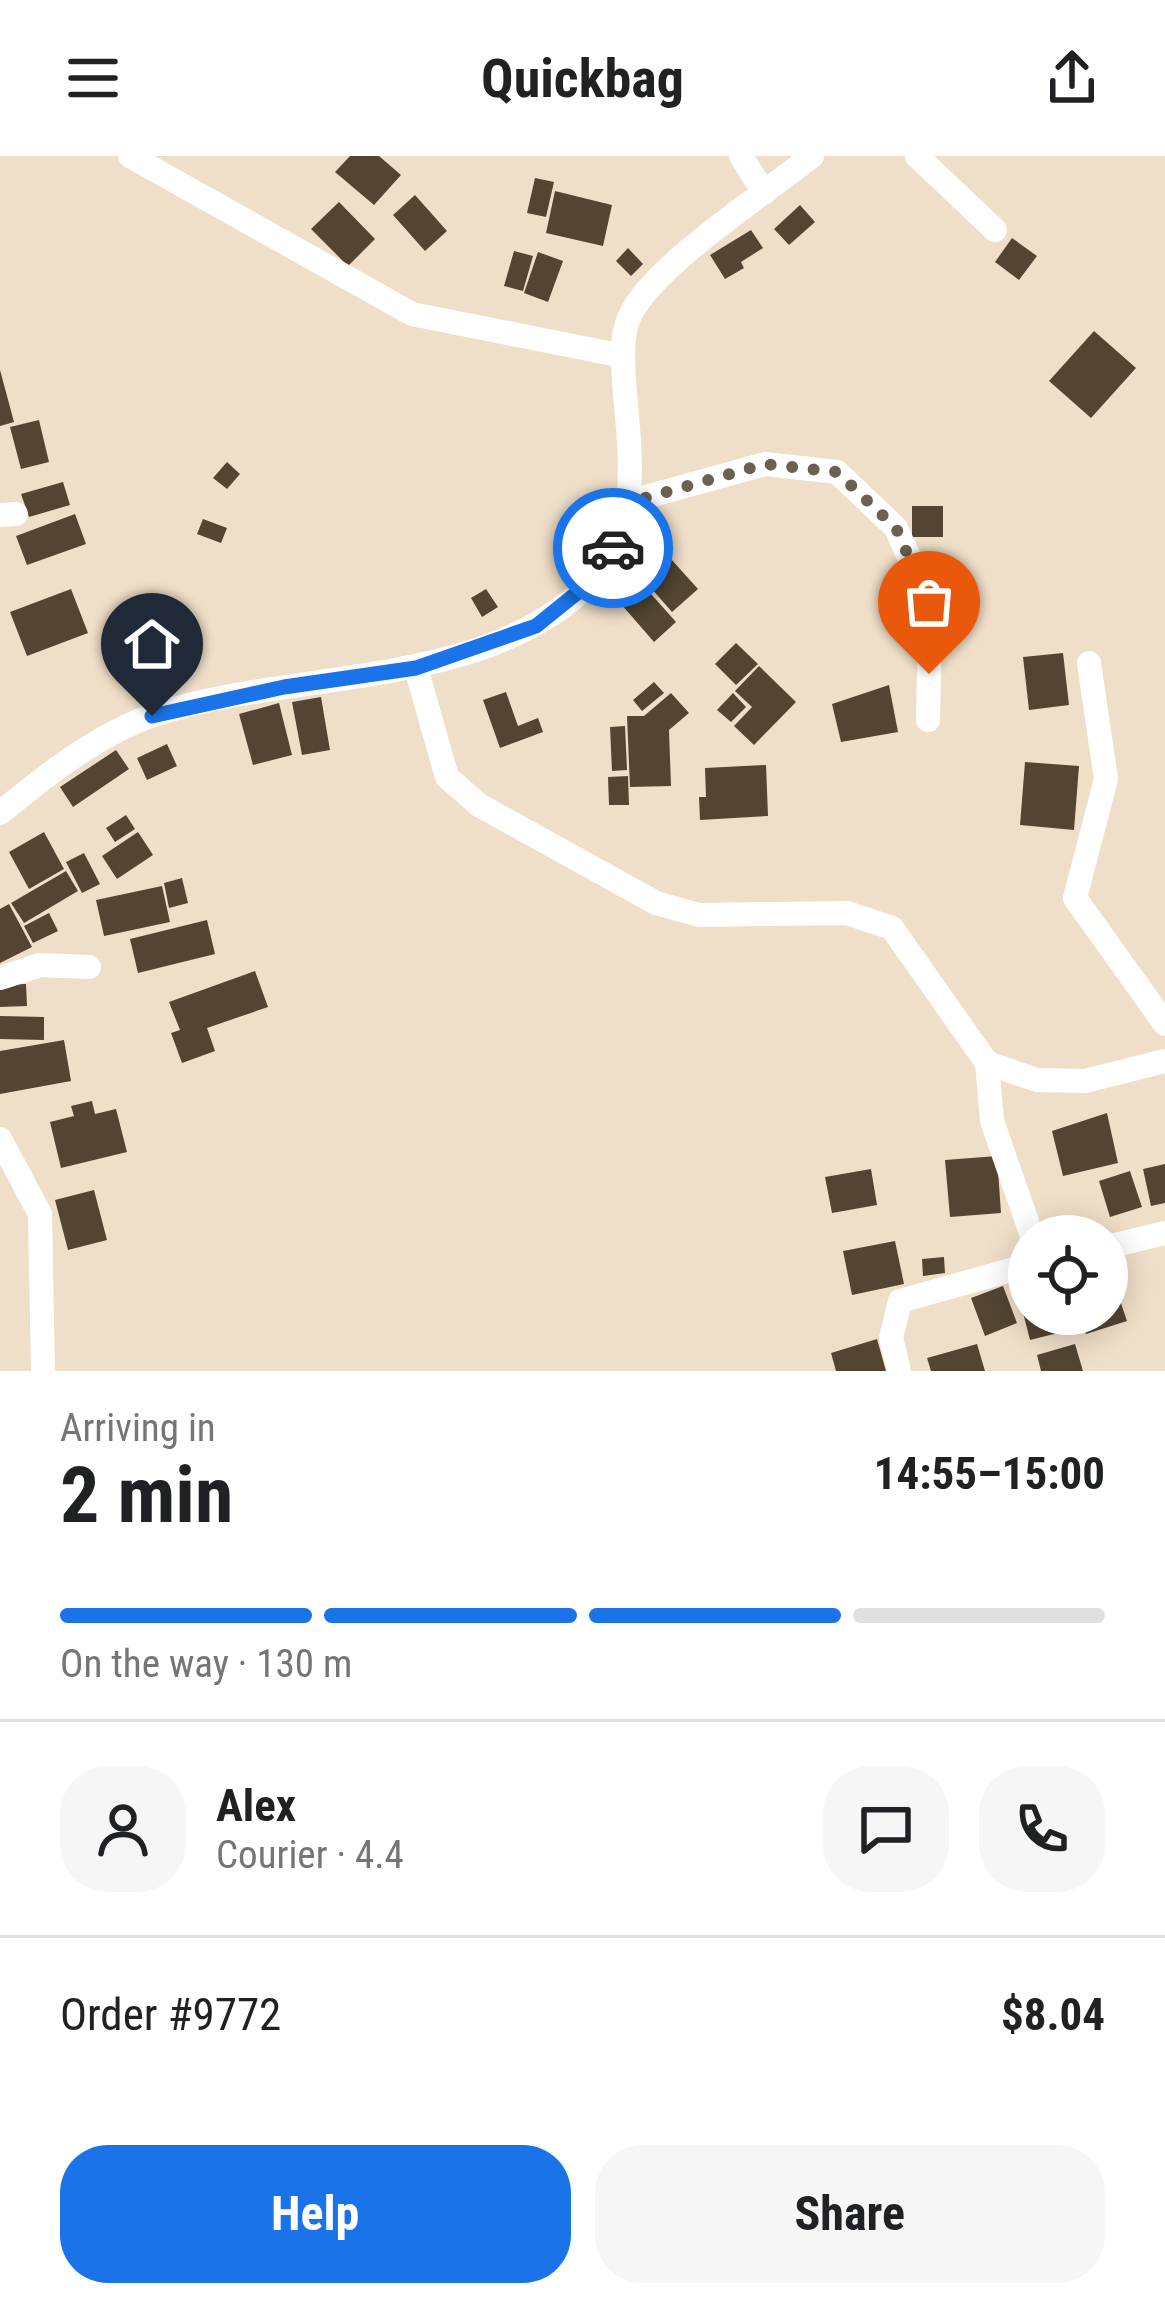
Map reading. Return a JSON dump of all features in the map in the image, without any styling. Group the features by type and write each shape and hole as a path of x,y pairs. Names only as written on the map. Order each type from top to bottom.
{"street":[{"path":"130,156 412,314 623,356"},
{"path":"741,156 764,193"},
{"path":"0,813 56,766 152,716 284,687 416,668 536,626 593,580 621,536 631,502 623,356 630,314 651,282 812,156"},
{"path":"917,156 994,230"},
{"path":"631,502 765,464 837,472 896,528 925,594 930,628 928,720"},
{"path":"1089,663 1106,779 1076,898 1165,1024"},
{"path":"416,668 447,778 479,806 656,903 699,915 847,914 892,928 987,1063 992,1121 1025,1215"},
{"path":"0,978 40,965 88,967"},
{"path":"987,1063 1037,1080 1085,1081 1165,1061"},
{"path":"0,1138 40,1214 43,1371"},
{"path":"1128,1242 1165,1233"},
{"path":"899,1371 891,1338 900,1301 1008,1271"}],"building":[{"path":"350,156 379,156 401,175 374,205 335,172"},
{"path":"535,178 554,182 546,217 527,213"},
{"path":"555,191 612,205 603,246 546,233"},
{"path":"415,195 447,231 425,251 393,215"},
{"path":"339,202 375,239 348,266 311,229"},
{"path":"800,205 815,222 789,245 774,229"},
{"path":"751,230 763,248 725,279 710,255"},
{"path":"1012,238 1037,256 1019,280 995,262"},
{"path":"628,248 643,264 631,276 616,261"},
{"path":"514,251 533,256 523,291 504,286"},
{"path":"538,252 563,261 548,302 524,293"},
{"path":"1094,331 1136,368 1091,418 1049,381"},
{"path":"0,370 14,422 0,426"},
{"path":"39,420 49,462 21,469 10,427"},
{"path":"227,462 240,474 227,489 213,478"},
{"path":"63,482 70,505 29,517 21,494"},
{"path":"912,506 943,506 943,537 912,537"},
{"path":"75,514 86,544 27,565 16,536"},
{"path":"203,519 227,528 221,543 197,534"},
{"path":"662,549 698,589 672,612 637,572"},
{"path":"643,585 676,622 654,642 621,604"},
{"path":"71,589 88,633 27,656 10,612"},
{"path":"486,589 498,607 482,617 471,598"},
{"path":"736,643 758,664 736,685 715,664"},
{"path":"1063,653 1069,705 1029,710 1023,657"},
{"path":"759,666 796,702 754,745 734,726 752,707 735,691"},
{"path":"654,682 664,693 642,711 633,700"},
{"path":"889,685 898,732 841,742 832,704"},
{"path":"506,692 518,726 538,718 543,732 500,748 483,700"},
{"path":"671,693 689,713 669,730 671,786 630,787 627,716 644,716"},
{"path":"733,693 746,707 731,722 717,710"},
{"path":"321,697 330,750 302,755 292,702"},
{"path":"279,703 292,755 253,765 239,714"},
{"path":"625,726 627,770 612,771 610,727"},
{"path":"167,744 177,766 147,780 137,758"},
{"path":"116,750 129,769 73,807 60,787"},
{"path":"1025,762 1079,766 1074,830 1020,825"},
{"path":"766,765 768,816 700,820 699,797 706,797 705,768"},
{"path":"628,776 629,805 609,805 608,777"},
{"path":"126,815 135,829 115,842 106,828"},
{"path":"44,832 64,869 29,889 9,852"},
{"path":"138,832 153,855 117,879 102,856"},
{"path":"84,853 100,884 82,893 66,862"},
{"path":"66,871 78,891 24,923 11,903"},
{"path":"182,878 188,903 169,908 164,883"},
{"path":"162,886 170,922 104,936 96,900"},
{"path":"9,904 32,947 0,963 0,909"},
{"path":"49,913 58,931 33,943 24,926"},
{"path":"207,920 215,954 138,973 130,939"},
{"path":"255,971 268,1007 207,1028 215,1051 182,1063 171,1033 180,1030 169,1002"},
{"path":"26,984 27,1006 0,1007 0,985"},
{"path":"0,1016 44,1017 44,1040 0,1039"},
{"path":"64,1040 71,1081 0,1094 0,1051"},
{"path":"92,1101 95,1114 116,1109 127,1152 61,1168 50,1122 74,1116 71,1106"},
{"path":"1107,1113 1118,1163 1063,1176 1052,1131"},
{"path":"997,1156 1001,1213 950,1217 945,1160"},
{"path":"1165,1164 1165,1203 1151,1206 1143,1169"},
{"path":"871,1169 877,1205 832,1213 825,1177"},
{"path":"1130,1171 1142,1207 1109,1215 1099,1181"},
{"path":"94,1190 107,1240 68,1250 55,1200"},
{"path":"895,1241 904,1284 852,1295 843,1251"},
{"path":"944,1257 945,1273 923,1276 922,1259"},
{"path":"1003,1286 1008,1327 985,1336 971,1298"},
{"path":"877,1339 886,1371 836,1371 831,1353"},
{"path":"977,1344 985,1371 931,1371 927,1358"},
{"path":"1075,1344 1083,1371 1041,1371 1037,1355"}],"way so far":[{"path":"613,548 631,502 765,464 837,472 896,528 925,594 929,674"}],"route":[{"path":"152,716 284,687 416,668 536,626 593,580 613,548"}]}
